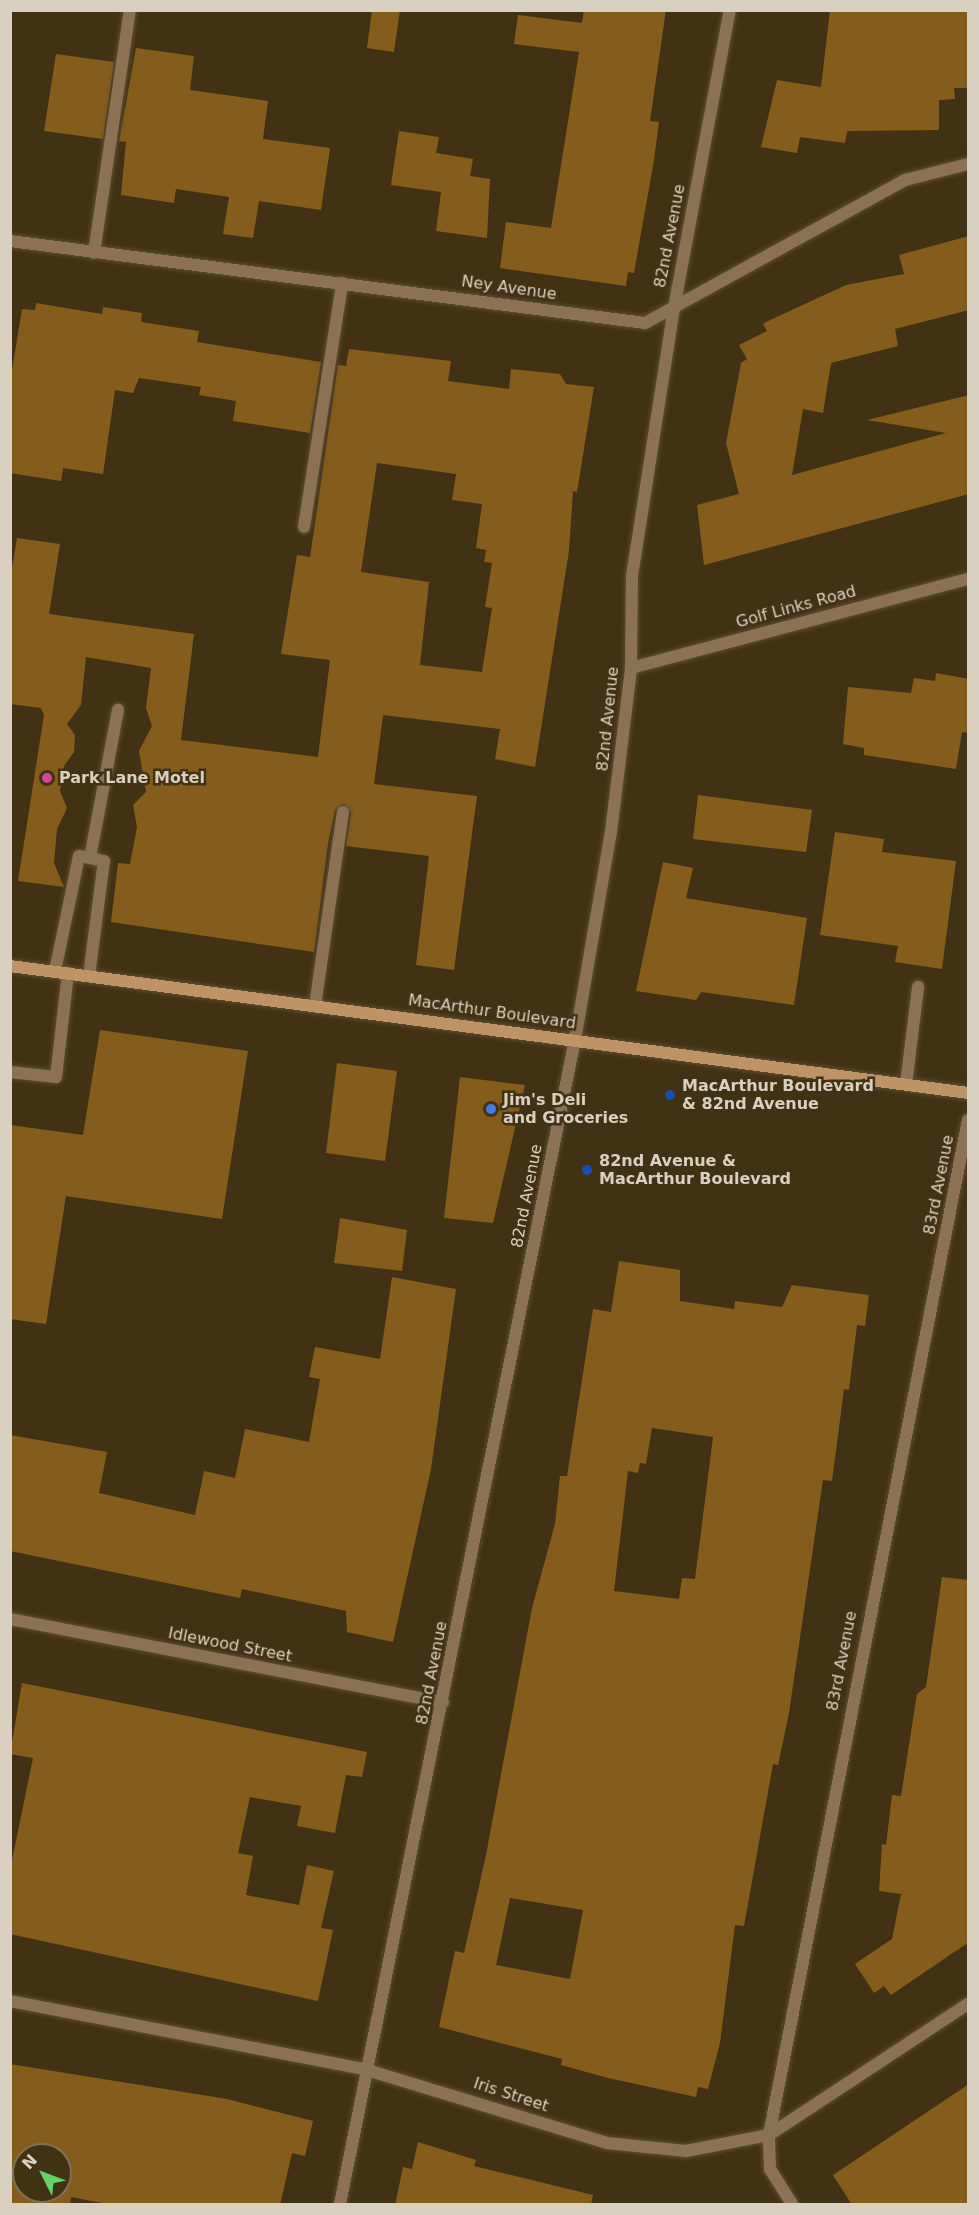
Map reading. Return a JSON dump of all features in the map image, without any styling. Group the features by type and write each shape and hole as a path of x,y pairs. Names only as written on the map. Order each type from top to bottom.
{"main road":[{"name":"MacArthur Boulevard","path":"10,966 969,1093"}],"street":[{"path":"94,253 130,10"},
{"name":"82nd Avenue","path":"340,2205 444,1702 575,1040 611,832 631,668 632,576 674,309 730,10"},
{"name":"Ney Avenue","path":"10,241 645,323 905,180 969,164"},
{"path":"304,527 342,283"},
{"name":"Golf Links Road","path":"631,668 969,579"},
{"path":"90,858 118,710"},
{"path":"315,1006 343,812"},
{"path":"55,971 79,856 104,861 89,976"},
{"path":"10,1072 56,1077 68,973"},
{"path":"906,1084 918,987"},
{"name":"83rd Avenue","path":"792,2205 770,2169 769,2135 790,2007 969,1120"},
{"name":"Idlewood Street","path":"10,1619 444,1702"},
{"name":"Iris Street","path":"10,2001 368,2070 646,2150 686,2151 769,2135 969,2004"}],"building":[{"path":"372,10 400,10 394,52 367,48"},
{"path":"584,10 666,10 650,121 659,122 654,160 634,273 628,272 626,286 500,268 506,222 551,228 579,52 514,44 518,15 582,23"},
{"path":"830,10 969,10 969,88 954,88 955,99 939,100 939,130 847,131 845,143 800,137 797,153 761,147 777,80 821,87"},
{"path":"136,48 194,56 190,90 268,101 263,139 330,148 321,210 259,201 253,238 223,234 229,197 176,189 174,203 121,195 126,142 119,141"},
{"path":"56,54 114,62 103,139 44,131"},
{"path":"399,131 439,137 436,153 473,159 470,176 490,179 487,238 436,231 441,192 391,185"},
{"path":"969,236 969,310 895,329 898,346 831,363 823,413 803,409 792,475 946,433 867,420 969,395 969,494 704,565 697,505 739,494 726,443 741,363 747,359 739,345 767,331 763,324 768,321 846,285 904,274 899,255"},
{"path":"36,303 102,314 103,307 142,313 141,322 199,331 197,342 321,362 310,433 233,421 236,401 199,395 201,387 139,378 133,393 115,390 103,474 63,468 61,481 10,473 11,376 22,309 35,310"},
{"path":"349,349 451,361 448,381 509,389 511,369 560,374 566,384 594,387 577,492 573,491 569,551 535,767 495,759 500,729 383,715 374,784 477,796 454,970 416,965 429,856 346,846 351,813 344,804 335,810 328,844 314,952 111,922 118,863 130,864 137,827 133,805 146,792 139,751 152,726 146,708 151,668 86,657 81,705 67,724 75,735 74,752 64,766 60,791 67,808 57,829 54,863 64,887 18,881 44,715 41,708 10,704 10,580 17,538 60,544 49,614 194,634 181,740 318,757 330,660 281,654 297,555 310,557 338,365 346,366","holes":["377,463 456,474 452,500 482,504 476,548 486,550 484,562 492,563 485,607 492,608 482,672 420,665 429,582 361,572"]},
{"path":"936,673 969,679 969,733 962,732 956,769 864,755 864,748 843,744 848,687 911,693 914,678 935,681"},
{"path":"698,795 812,810 806,852 693,839"},
{"path":"835,832 884,839 882,852 956,861 942,969 895,962 898,946 820,935"},
{"path":"663,862 693,868 686,898 807,918 794,1005 701,992 696,1000 636,991"},
{"path":"100,1030 248,1051 222,1219 66,1196 46,1324 10,1319 10,1125 83,1135"},
{"path":"337,1063 397,1071 385,1161 326,1153"},
{"path":"460,1077 525,1085 493,1223 444,1218"},
{"path":"340,1218 407,1230 402,1271 334,1263"},
{"path":"619,1261 680,1270 680,1301 734,1309 735,1301 782,1307 792,1285 869,1295 865,1326 857,1325 849,1390 844,1389 832,1481 823,1480 789,1713 778,1765 773,1764 744,1926 735,1925 720,2043 708,2089 698,2087 696,2097 608,2078 561,2065 562,2059 439,2027 455,1951 464,1953 486,1855 532,1608 555,1524 560,1476 567,1476 593,1309 611,1312","holes":["652,1428 713,1437 695,1579 682,1578 679,1599 614,1591 628,1471 638,1473 640,1463 646,1464","510,1898 583,1910 570,1979 496,1965"]},
{"path":"392,1277 456,1289 431,1469 393,1642 347,1632 346,1611 242,1589 240,1598 10,1551 10,1435 107,1452 99,1493 195,1515 204,1471 235,1478 245,1429 309,1442 320,1379 309,1377 315,1347 380,1359"},
{"path":"942,1577 969,1580 969,1942 891,1995 884,1986 874,1993 855,1964 892,1939 901,1894 879,1891 882,1844 886,1845 892,1795 901,1796 917,1694 926,1687"},
{"path":"22,1683 367,1752 362,1777 346,1775 335,1833 297,1826 301,1806 250,1797 238,1853 253,1856 246,1895 299,1905 307,1865 334,1871 321,1928 333,1930 318,2001 10,1934 10,1870 33,1758 10,1754"},
{"path":"10,2064 227,2099 313,2121 305,2156 292,2153 280,2205 112,2205 72,2197 72,2143 12,2143 12,2203 70,2203 70,2205 10,2205"},
{"path":"969,2084 969,2205 852,2205 833,2175"},
{"path":"418,2142 476,2160 474,2166 593,2195 591,2205 395,2205 403,2167 412,2169"}],"place":[{"name":"Park Lane Motel","path":"47,778"},
{"name":"MacArthur Boulevard & 82nd Avenue","path":"670,1095"},
{"name":"Jim's Deli and Groceries","path":"491,1109"},
{"name":"82nd Avenue & MacArthur Boulevard","path":"587,1170"}]}
